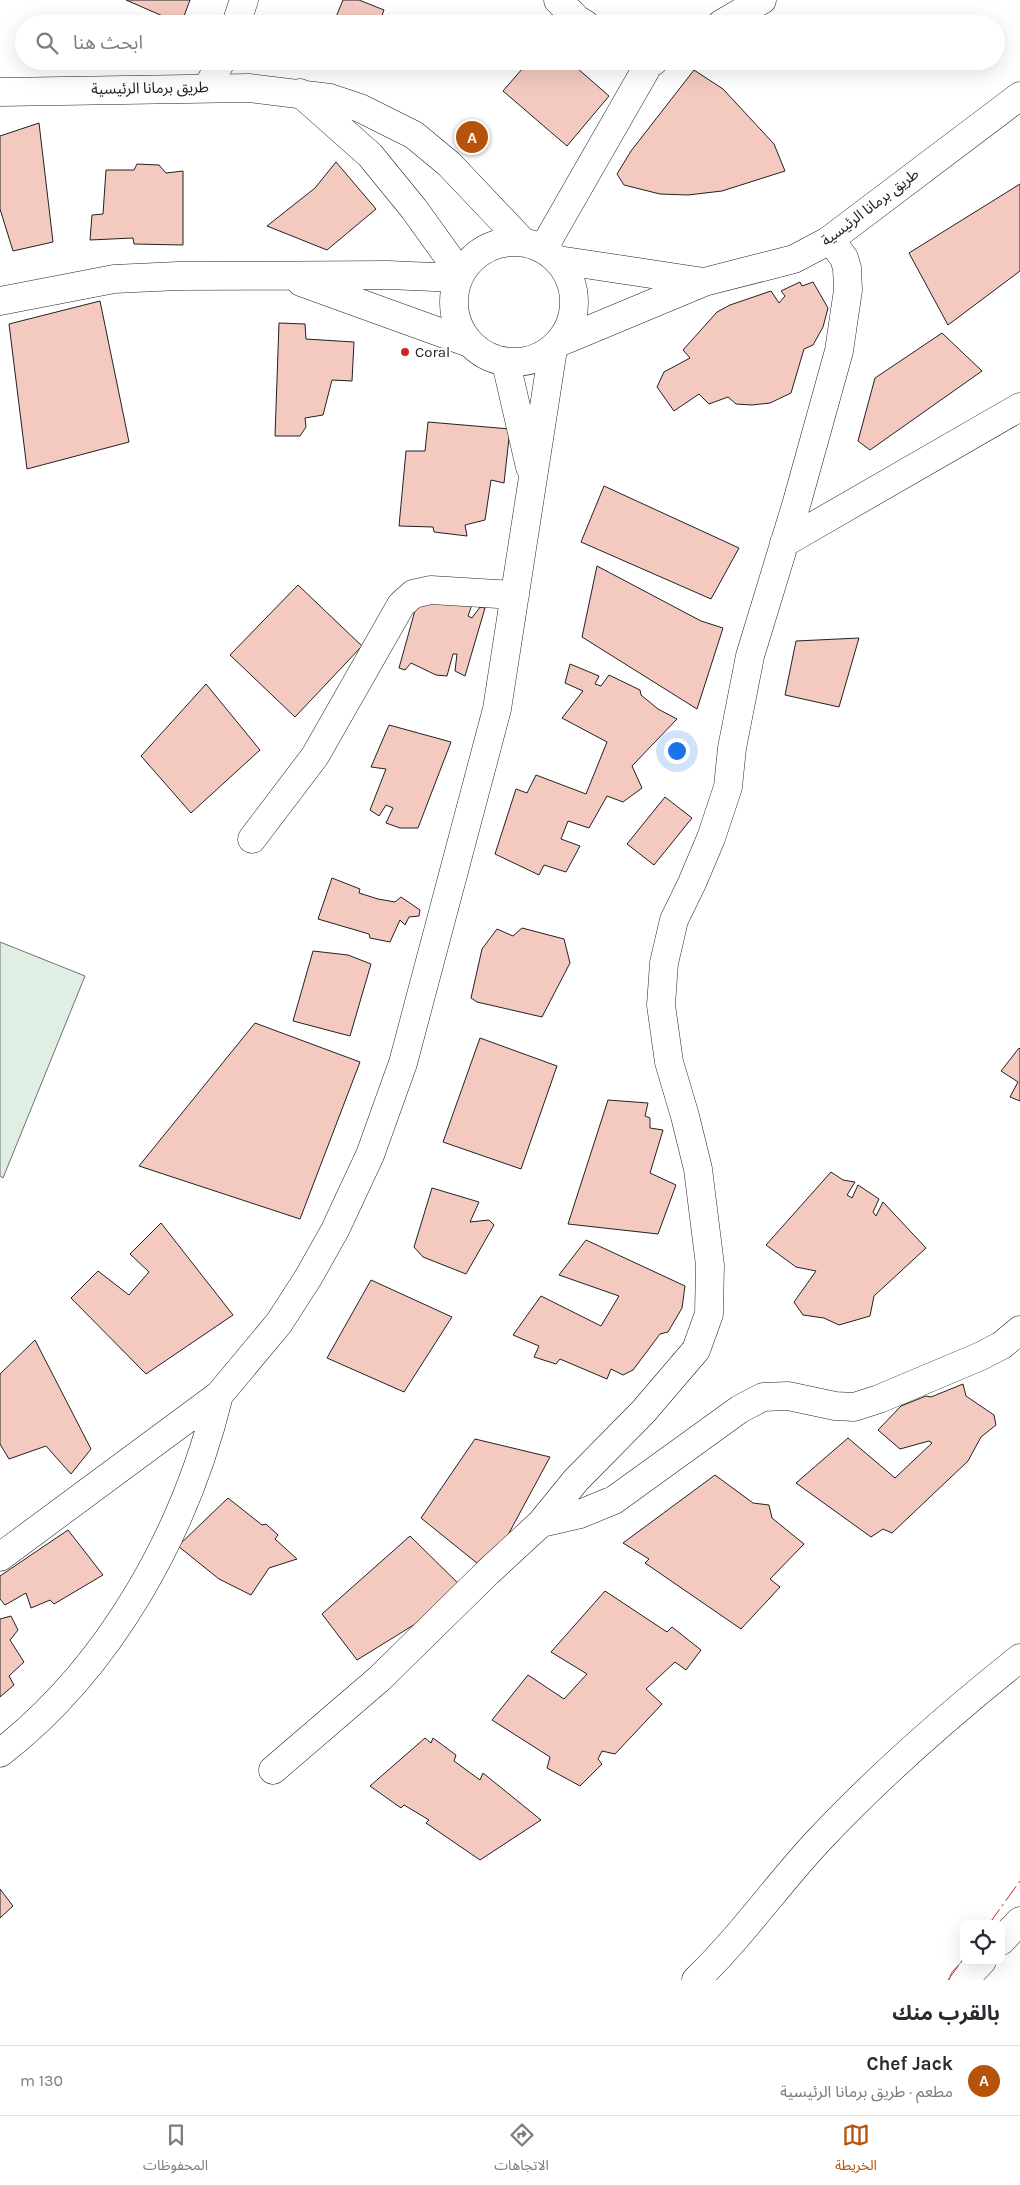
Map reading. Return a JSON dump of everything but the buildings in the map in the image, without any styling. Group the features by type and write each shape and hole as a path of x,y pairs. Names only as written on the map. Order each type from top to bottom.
{"street":[{"path":"239,15 244,0"},
{"path":"558,0 583,14"},
{"path":"736,15 762,0"},
{"path":"208,87 216,70"},
{"path":"541,250 645,70"},
{"name":"طريق برمانا الرئيسية","path":"0,92 208,87 300,92 330,98 360,108 414,135 449,164 541,250 704,282"},
{"path":"300,92 370,155 414,209 459,276"},
{"name":"طريق برمانا الرئيسية","path":"557,346 704,282 794,259 828,241 1020,96"},
{"path":"273,1770 378,1679 541,1523 576,1480 642,1412 696,1350 709,1314 710,1265 698,1168 669,1062 661,1005 664,963 674,920 711,838 728,786 736,723 750,656 839,351 848,290 847,268 835,246 828,241"},
{"path":"0,1557 219,1395 279,1323 308,1278 335,1230 370,1155 402,1063 497,709 532,478 557,346 573,315 573,286 541,250 504,242 487,248 472,258 459,276 453,311 467,342"},
{"path":"0,300 114,279 178,276 459,276"},
{"path":"283,276 467,342 483,355 506,363 531,361 557,346"},
{"path":"506,363 532,478"},
{"path":"784,543 1020,407"},
{"path":"252,839 315,756 401,605 413,594 431,590 515,596"},
{"path":"541,1523 580,1514 614,1500 740,1408 763,1397 788,1396 835,1406 854,1407 879,1399 981,1356 1002,1345 1020,1330"},
{"path":"0,1753 26,1733 70,1688 109,1640 150,1573 175,1522 196,1470 211,1429 219,1395"},
{"path":"696,1980 825,1834 905,1756 977,1692 1020,1658"},
{"path":"1005,1937 1020,1921"},
{"path":"964,1980 978,1965"}],"green space":[{"path":"0,942 85,976 3,1178 0,1176"}],"power":[{"path":"992,1920 1020,1881"},
{"path":"948,1980 960,1964"}],"place":[{"name":"Chef Jack","path":"472,137"},
{"name":"Coral","path":"405,352"}]}
